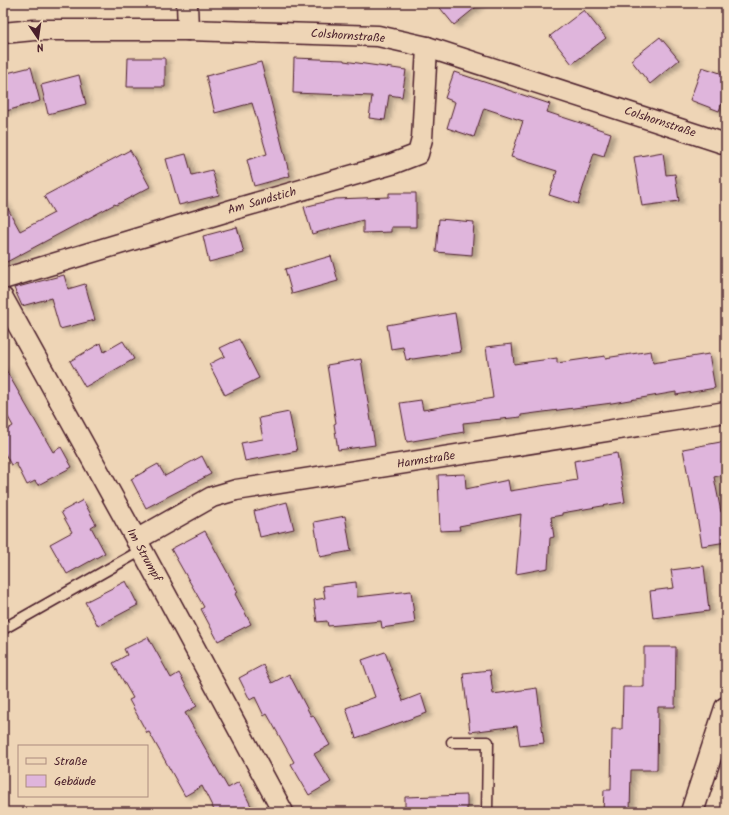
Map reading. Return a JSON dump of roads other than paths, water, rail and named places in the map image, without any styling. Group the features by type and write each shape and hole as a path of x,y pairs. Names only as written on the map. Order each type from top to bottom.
{"street":[{"path":"187,3 188,30"},
{"name":"Colshornstraße","path":"3,33 34,30 188,30 378,36 427,47 726,144"},
{"name":"Am Sandstich","path":"3,278 392,164 418,154 422,139 427,47"},
{"name":"Im Strumpf","path":"6,310 139,545 283,812"},
{"name":"Harmstraße","path":"139,545 212,497 236,490 726,412"},
{"path":"692,812 726,708"}],"lane":[{"path":"3,629 139,545"},
{"path":"452,742 488,742 487,812"}]}
